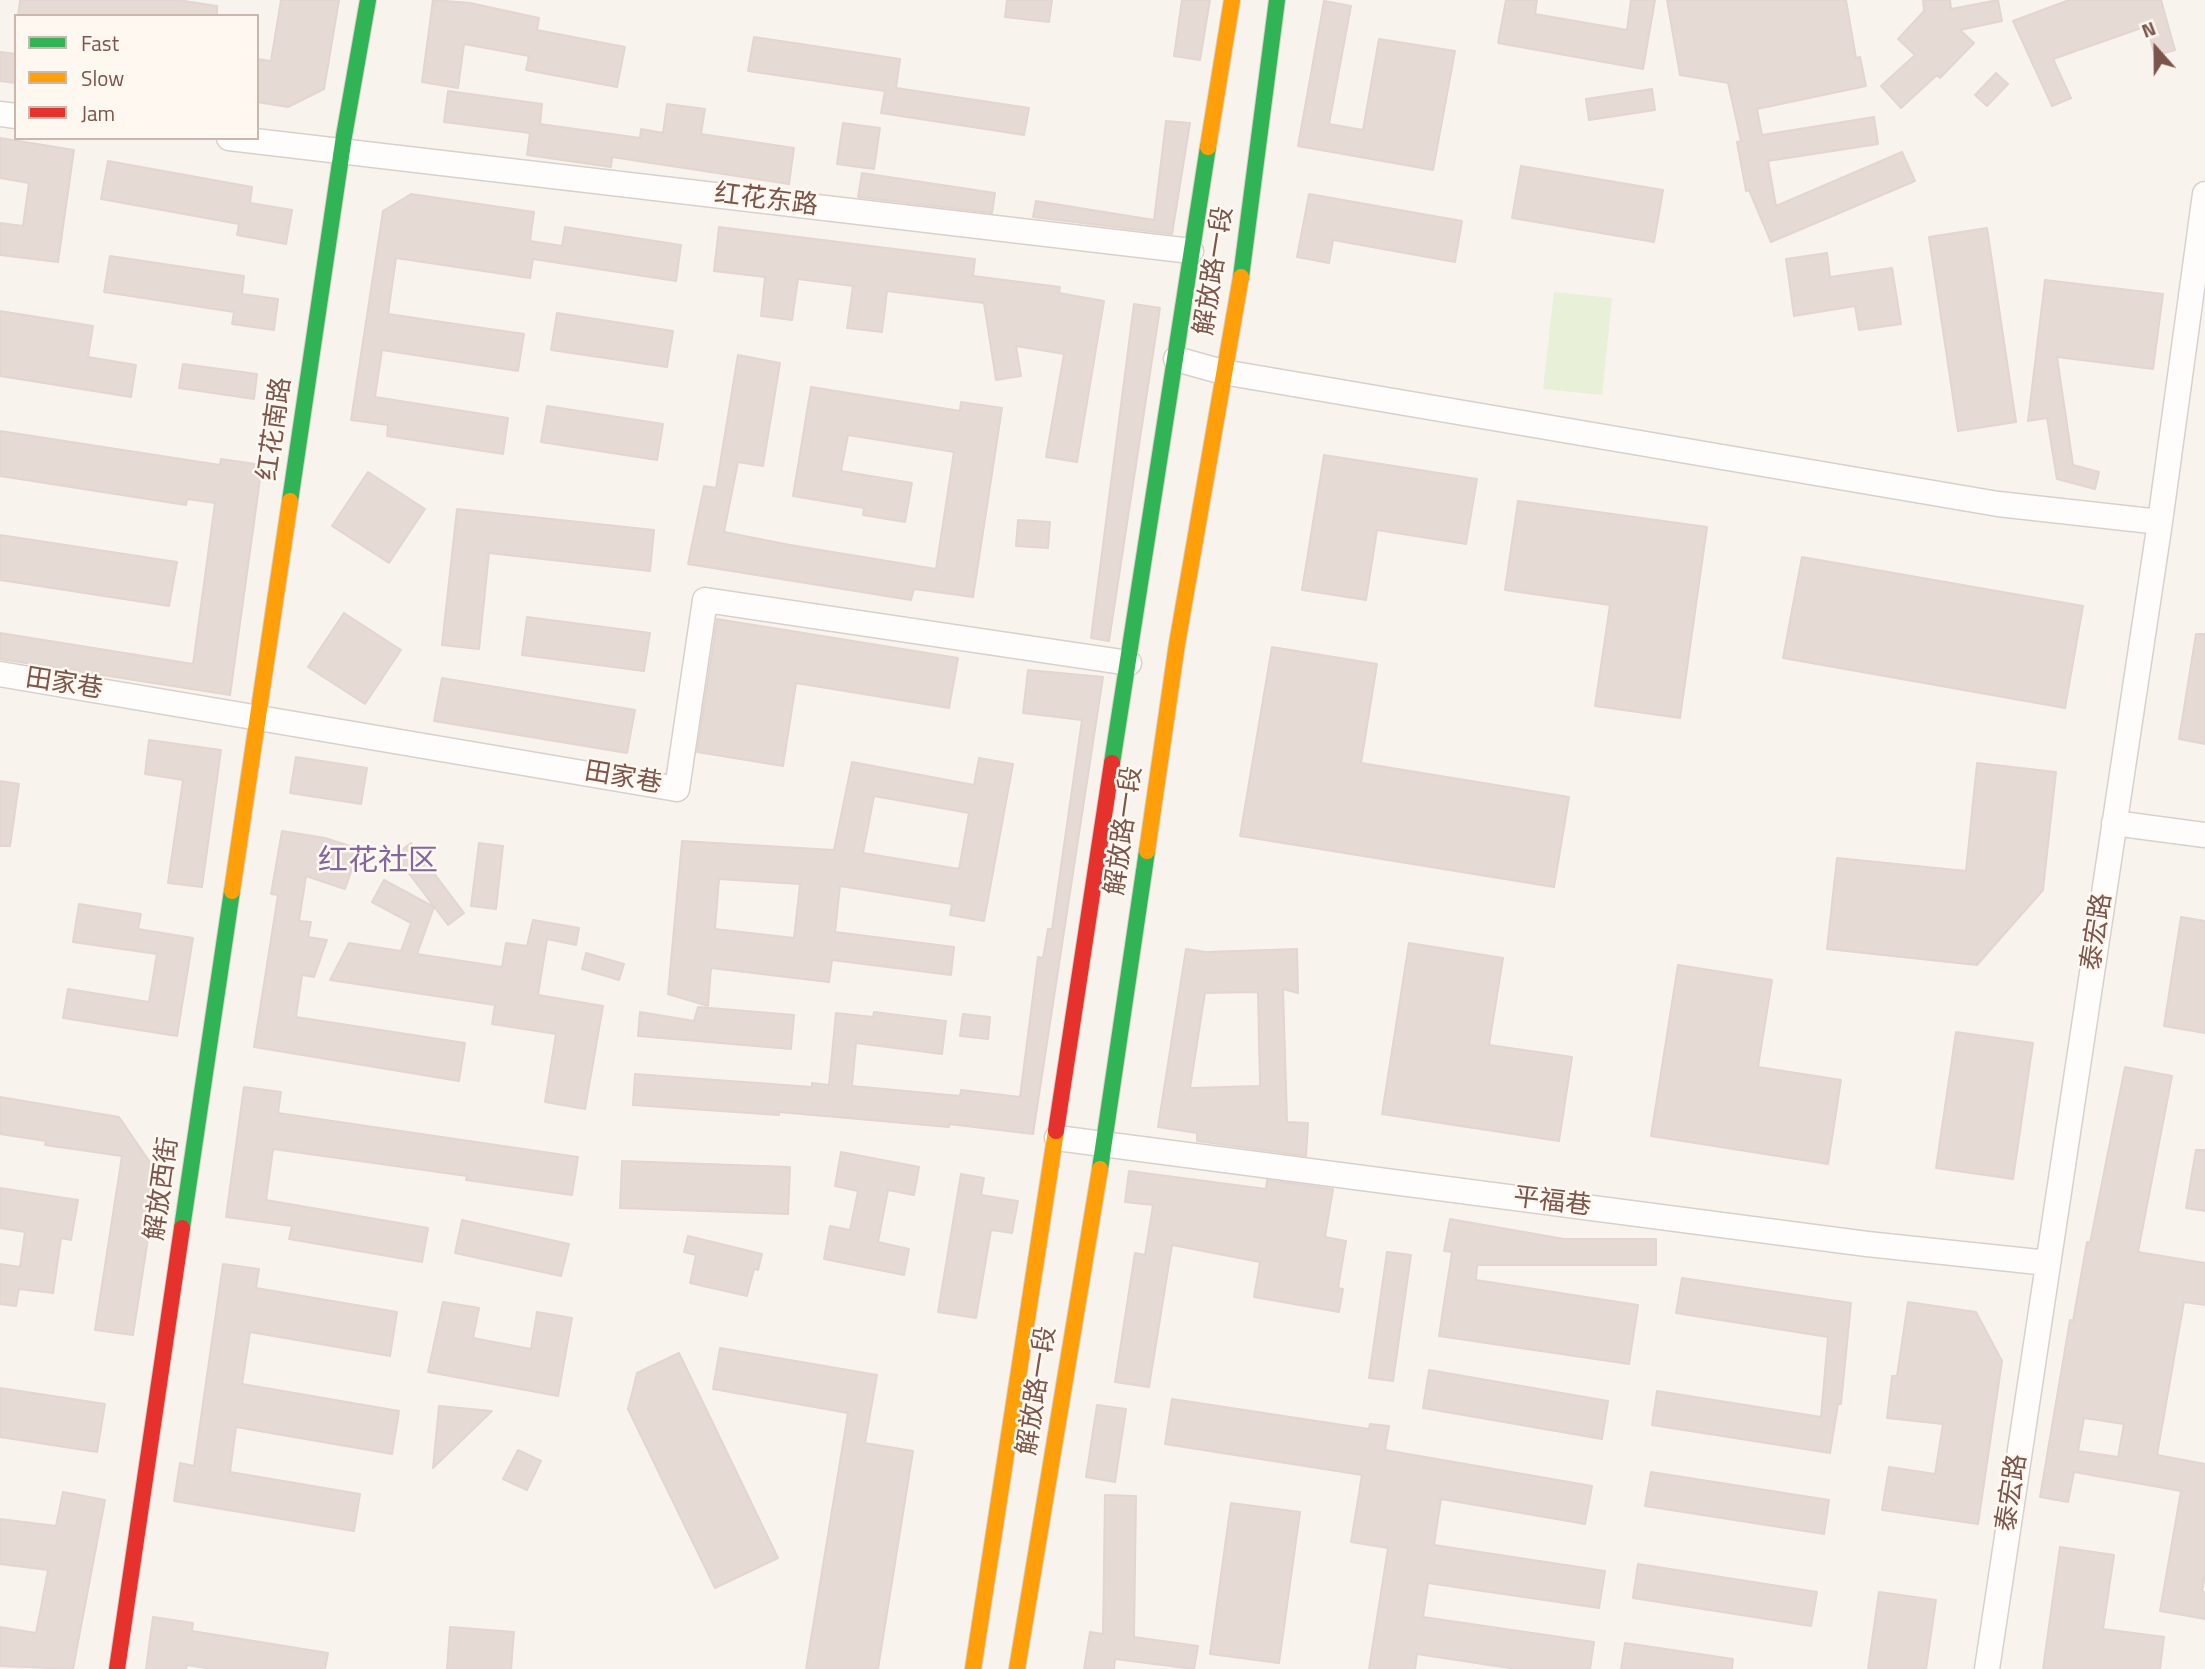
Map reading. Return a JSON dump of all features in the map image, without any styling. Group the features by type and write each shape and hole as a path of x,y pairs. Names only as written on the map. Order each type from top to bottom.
{"main road":[{"name":"红花南路","path":"258,716 342,150 368,0"},
{"name":"解放路一段","path":"973,1669 1232,0"},
{"name":"解放路一段","path":"1017,1669 1104,1144 1175,657 1242,271 1277,0"},
{"name":"解放西街","path":"117,1669 258,716"}],"street":[{"name":"红花东路","path":"248,140 1191,251"},
{"name":"泰宏路","path":"1987,1669 2160,522 2205,194"},
{"path":"1176,359 1223,372 1998,503 2160,522"},
{"name":"田家巷","path":"0,674 677,789 705,600 1129,663"},
{"path":"2114,822 2205,835"},
{"name":"平福巷","path":"1057,1138 1867,1244 2048,1264"}],"green space":[{"path":"1554,292 1612,298 1602,395 1543,389"}],"building":[{"path":"20,0 178,0 217,6 217,14 18,14"},
{"path":"281,0 339,0 324,89 288,107 259,102 259,59 271,61"},
{"path":"433,0 470,3 539,18 537,30 625,47 617,87 526,70 529,56 464,44 458,88 422,82"},
{"path":"1007,0 1052,0 1049,22 1005,17"},
{"path":"1182,0 1210,0 1200,60 1174,56"},
{"path":"1506,0 1537,0 1535,14 1627,30 1631,0 1655,0 1643,69 1498,43"},
{"path":"1667,0 1846,0 1856,58 1860,57 1866,86 1757,109 1762,135 1874,117 1878,144 1768,161 1776,206 1902,152 1915,181 1771,242 1749,190 1746,191 1737,142 1741,141 1728,83 1680,75"},
{"path":"1923,0 1950,0 1951,9 1998,0 2002,21 1960,30 1974,43 1940,78 1937,75 1901,108 1881,86 1915,55 1898,39 1924,11"},
{"path":"2069,0 2161,0 2175,50 2155,56 2147,26 2053,59 2071,98 2052,106 2013,21"},
{"path":"1324,1 1351,6 1329,124 1363,130 1379,39 1455,51 1433,170 1298,146"},
{"path":"754,37 900,59 896,88 1029,108 1024,135 881,113 885,91 748,71"},
{"path":"0,52 14,54 14,83 0,81"},
{"path":"1996,73 2008,84 1987,106 1975,95"},
{"path":"1652,89 1655,110 1589,120 1586,99"},
{"path":"448,91 542,104 540,124 640,138 641,129 663,133 667,104 705,109 701,134 794,148 789,184 612,157 611,167 527,155 530,133 444,122"},
{"path":"1166,121 1190,123 1172,234 1033,217 1036,201 1154,220"},
{"path":"843,123 880,128 874,169 837,164"},
{"path":"0,138 74,150 58,262 0,255 0,223 23,226 29,183 0,178"},
{"path":"108,161 252,187 250,203 292,210 286,244 237,235 239,224 101,199"},
{"path":"1521,166 1663,190 1654,242 1512,218"},
{"path":"862,173 995,193 992,213 858,197"},
{"path":"411,194 534,212 530,241 562,246 565,227 681,245 676,281 533,259 530,278 396,258 388,314 524,334 518,371 382,350 375,397 508,418 503,454 387,436 388,425 351,420 383,211"},
{"path":"1309,194 1462,221 1455,262 1333,240 1329,263 1297,257"},
{"path":"719,227 975,259 973,276 1060,287 1059,293 1104,301 1077,462 1046,457 1064,354 1016,346 1021,376 996,380 984,303 887,291 882,332 847,328 853,286 798,279 792,320 761,316 765,277 714,271"},
{"path":"1987,228 2016,422 1958,431 1929,237"},
{"path":"1827,253 1830,277 1892,268 1901,324 1859,330 1855,306 1794,316 1786,259"},
{"path":"110,256 244,276 242,294 278,299 274,330 232,324 234,312 104,292"},
{"path":"2045,280 2163,294 2153,369 2057,357 2073,465 2099,472 2095,489 2057,479 2047,418 2028,421"},
{"path":"1134,304 1160,308 1109,641 1091,638"},
{"path":"0,311 93,326 88,357 136,365 131,397 0,376"},
{"path":"557,313 673,331 667,367 551,350"},
{"path":"738,355 780,363 763,466 738,462 724,532 936,569 954,452 848,435 841,471 912,483 905,522 863,515 864,508 793,496 811,387 960,411 961,402 1002,408 973,597 914,589 911,600 688,564 704,486 716,488"},
{"path":"183,364 257,374 254,399 179,388"},
{"path":"547,406 663,424 657,460 541,442"},
{"path":"0,431 220,465 221,459 262,465 230,695 0,659 0,633 193,664 215,503 187,499 186,505 0,476"},
{"path":"1324,455 1477,479 1466,544 1377,530 1366,600 1302,590"},
{"path":"368,472 425,509 389,563 332,526"},
{"path":"1518,501 1707,527 1680,718 1595,706 1610,605 1505,590"},
{"path":"457,509 654,530 650,571 489,553 479,649 442,645"},
{"path":"1018,520 1050,522 1048,548 1016,546"},
{"path":"0,535 177,562 169,606 0,580"},
{"path":"1802,557 2083,606 2065,708 1783,658"},
{"path":"344,613 401,650 365,704 308,667"},
{"path":"527,617 650,633 644,671 522,655"},
{"path":"717,619 958,658 949,708 796,683 783,766 697,752"},
{"path":"2196,634 2205,634 2205,744 2179,739"},
{"path":"1272,647 1377,664 1361,763 1569,797 1554,887 1240,836"},
{"path":"1028,670 1103,677 1033,1134 949,1124 949,1127 779,1112 779,1115 633,1105 635,1074 812,1087 812,1083 829,1085 836,1013 873,1017 874,1012 946,1021 942,1054 856,1043 852,1086 960,1096 961,1090 1020,1097 1038,957 1043,958 1048,929 1052,929 1082,720 1023,713"},
{"path":"442,678 635,710 627,753 434,721"},
{"path":"149,740 221,750 202,887 168,883 183,780 145,774"},
{"path":"296,757 367,768 361,804 290,793"},
{"path":"979,758 1013,764 984,921 950,915 952,904 840,886 835,932 954,947 951,975 832,960 829,982 711,968 708,1006 668,994 682,841 834,850 852,762 974,785","holes":["874,796 969,813 959,869 863,853","719,879 800,884 794,938 715,929"]},
{"path":"1977,763 2056,772 2043,890 1977,965 1827,949 1837,858 1966,871"},
{"path":"0,781 19,784 10,846 0,846"},
{"path":"282,831 325,838 359,849 345,889 306,876 299,921 311,922 308,937 327,940 314,977 302,975 296,1017 465,1043 459,1081 254,1047 278,895 271,894"},
{"path":"411,843 464,913 448,925 395,855"},
{"path":"479,843 503,846 496,909 471,906"},
{"path":"384,880 434,907 417,954 502,967 506,943 527,946 533,920 579,928 576,945 547,939 538,995 603,1006 585,1109 545,1102 556,1034 492,1024 495,1005 330,980 349,943 401,951 411,923 372,902"},
{"path":"79,904 141,914 138,929 193,938 177,1036 63,1018 68,989 149,1002 157,954 73,942"},
{"path":"2181,917 2205,921 2205,1033 2164,1026"},
{"path":"1409,943 1503,958 1489,1045 1572,1057 1559,1141 1382,1114"},
{"path":"1186,949 1206,952 1297,949 1298,993 1283,989 1287,1122 1308,1123 1306,1156 1197,1141 1197,1133 1158,1127","holes":["1258,992 1260,1086 1190,1088 1205,993"]},
{"path":"586,953 624,964 619,980 582,969"},
{"path":"1678,965 1772,980 1758,1067 1841,1080 1828,1164 1651,1136"},
{"path":"698,1007 794,1015 791,1049 638,1036 640,1012 694,1021"},
{"path":"963,1014 990,1017 988,1039 960,1036"},
{"path":"1956,1032 2033,1043 2013,1179 1936,1168"},
{"path":"2125,1067 2172,1076 2138,1252 2205,1263 2205,1305 2184,1302 2157,1455 2205,1464 2205,1574 2202,1592 2205,1592 2205,1619 2160,1611 2181,1491 2074,1472 2068,1502 2040,1497 2070,1320 2073,1321 2087,1242 2090,1243","holes":["2084,1418 2124,1424 2118,1457 2078,1451"]},
{"path":"244,1087 281,1092 278,1113 578,1157 572,1195 466,1180 467,1176 273,1149 266,1200 428,1228 422,1262 289,1239 292,1226 226,1217"},
{"path":"0,1097 119,1117 158,1174 133,1335 95,1330 122,1156 45,1145 46,1141 0,1134"},
{"path":"2196,1150 2205,1150 2205,1211 2186,1208"},
{"path":"841,1152 919,1167 914,1195 888,1190 878,1242 909,1249 904,1275 824,1259 830,1226 850,1230 858,1191 835,1186"},
{"path":"622,1161 790,1167 788,1214 620,1208"},
{"path":"1129,1171 1266,1189 1267,1180 1333,1189 1325,1237 1346,1241 1338,1288 1343,1289 1339,1312 1254,1297 1260,1262 1172,1245 1149,1387 1115,1382 1135,1253 1145,1255 1153,1205 1125,1202"},
{"path":"961,1174 984,1178 981,1195 1018,1201 1012,1233 991,1230 976,1318 938,1312"},
{"path":"0,1188 78,1200 71,1240 61,1238 53,1293 19,1289 16,1306 0,1304 0,1264 20,1267 25,1232 0,1228"},
{"path":"1450,1219 1564,1239 1656,1239 1656,1265 1477,1265 1476,1280 1638,1305 1629,1364 1439,1336 1452,1252 1444,1251"},
{"path":"462,1220 569,1244 561,1276 455,1253"},
{"path":"688,1236 762,1254 758,1270 754,1269 747,1296 690,1283 696,1255 684,1252"},
{"path":"1387,1252 1411,1255 1393,1381 1369,1378"},
{"path":"223,1264 259,1269 256,1288 397,1312 390,1356 250,1332 242,1384 399,1411 392,1454 236,1427 230,1472 360,1494 354,1531 174,1501 180,1463 194,1466"},
{"path":"1682,1278 1851,1303 1841,1404 1838,1404 1830,1453 1652,1425 1657,1391 1821,1417 1828,1337 1676,1313"},
{"path":"443,1302 479,1308 473,1338 531,1349 537,1312 572,1318 558,1396 428,1372"},
{"path":"1908,1302 1976,1312 2002,1361 1978,1524 1882,1510 1889,1467 1935,1474 1943,1424 1887,1418 1892,1376 1897,1376"},
{"path":"720,1348 877,1375 865,1443 913,1451 878,1669 806,1669 848,1413 713,1389"},
{"path":"679,1353 778,1558 715,1588 628,1409 637,1373"},
{"path":"1429,1370 1608,1401 1602,1439 1423,1408"},
{"path":"0,1388 105,1404 97,1452 0,1437"},
{"path":"1172,1399 1369,1429 1370,1424 1389,1426 1385,1450 1592,1486 1585,1524 1441,1499 1434,1545 1605,1571 1599,1608 1428,1583 1423,1617 1594,1642 1590,1669 1516,1669 1417,1654 1415,1669 1369,1669 1388,1548 1351,1542 1362,1475 1165,1444"},
{"path":"1097,1405 1126,1409 1115,1482 1086,1477"},
{"path":"439,1406 492,1411 433,1468"},
{"path":"518,1450 541,1461 527,1490 503,1479"},
{"path":"1651,1472 1829,1500 1824,1534 1645,1506"},
{"path":"63,1492 105,1500 73,1669 0,1666 0,1627 36,1633 48,1570 0,1564 0,1519 56,1526"},
{"path":"1105,1495 1136,1496 1134,1637 1198,1646 1194,1669 1115,1659 1114,1669 1084,1669 1090,1632 1103,1634"},
{"path":"1231,1503 1300,1512 1279,1663 1210,1654"},
{"path":"2060,1547 2114,1555 2103,1629 2164,1637 2160,1669 2043,1669"},
{"path":"1638,1564 1817,1592 1811,1626 1633,1598"},
{"path":"1879,1592 1936,1600 1926,1669 1868,1669"},
{"path":"153,1617 193,1623 192,1631 328,1653 325,1669 212,1669 187,1665 186,1669 146,1669"},
{"path":"450,1627 514,1632 511,1669 447,1669"},
{"path":"1625,1643 1733,1659 1732,1669 1621,1669"}],"traffic: fast":[{"path":"290,501 344,136 368,0"},
{"path":"1241,277 1277,0"},
{"path":"1112,763 1208,147"},
{"path":"1100,1169 1147,851"},
{"path":"182,1228 232,891"}],"traffic: slow":[{"path":"1208,147 1232,0"},
{"path":"1147,851 1177,644 1241,277"},
{"path":"232,891 290,501"},
{"path":"973,1669 1056,1131"},
{"path":"1017,1669 1100,1169"}],"traffic: jam":[{"path":"1056,1131 1112,763"},
{"path":"117,1669 182,1228"}],"district":[{"name":"红花社区","path":"378,863"}]}
